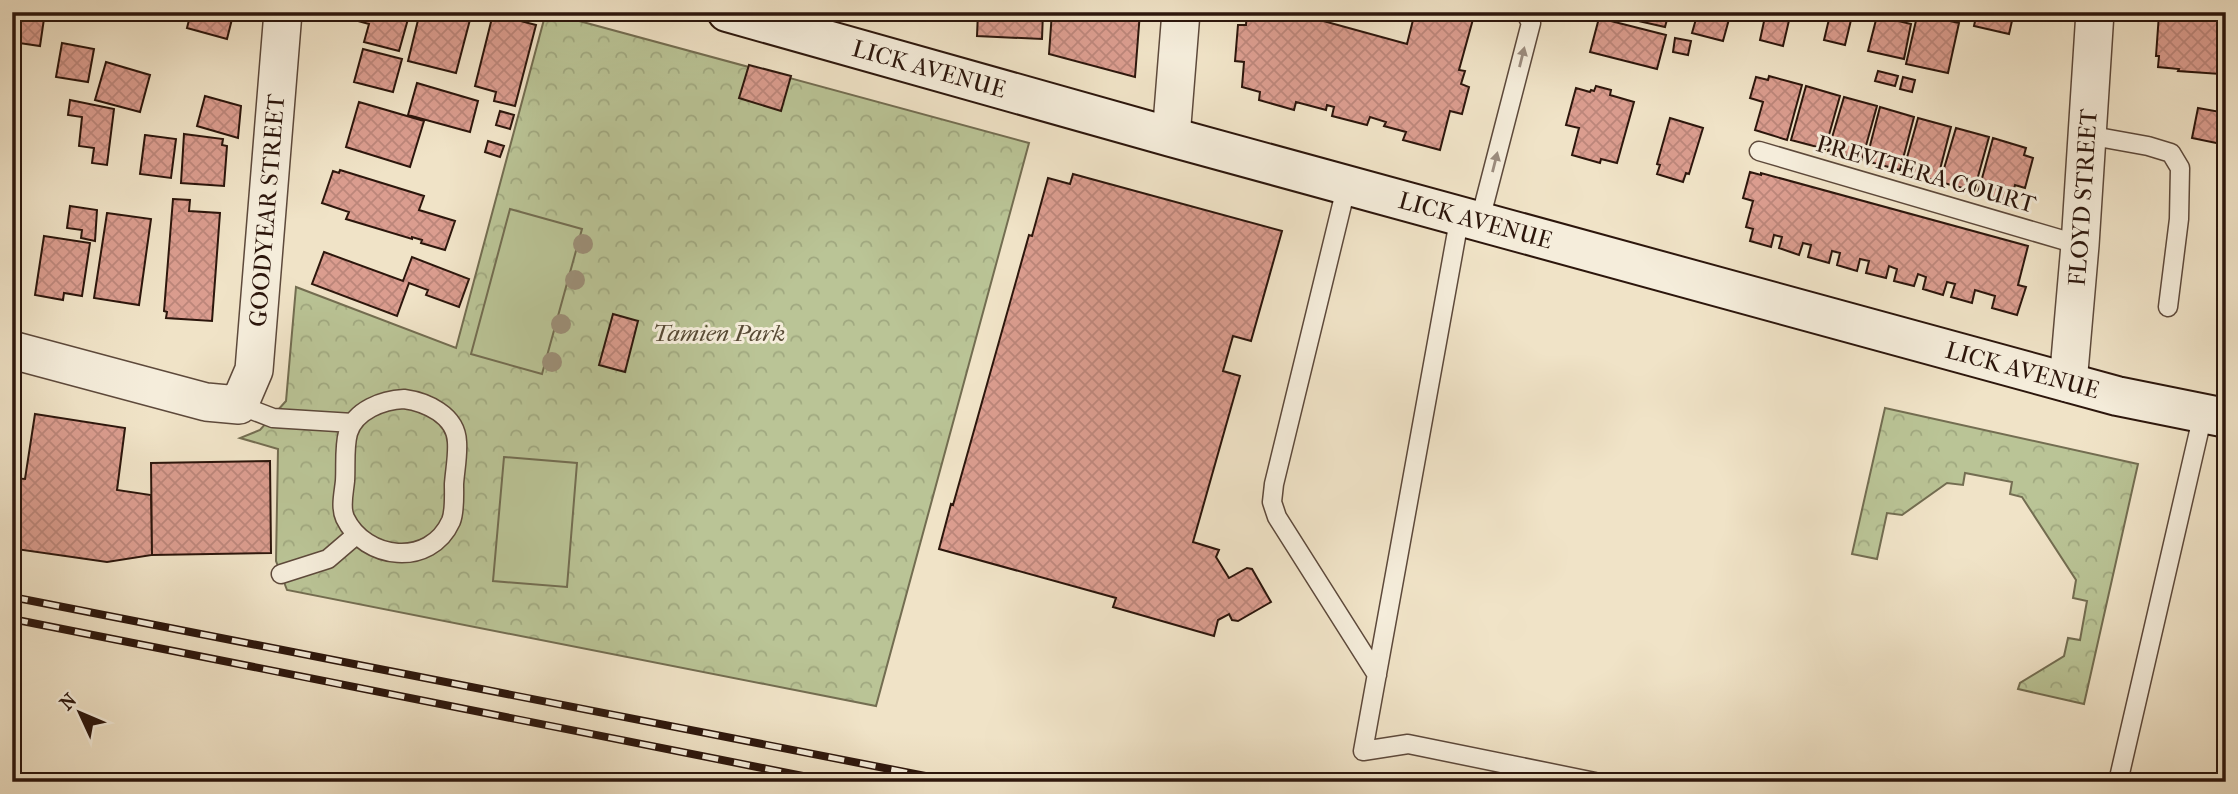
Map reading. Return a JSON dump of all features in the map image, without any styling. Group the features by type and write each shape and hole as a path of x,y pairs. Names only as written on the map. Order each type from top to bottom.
{"street":[{"name":"GOODYEAR STREET","path":"239,405 254,370 284,12"},
{"name":"LICK AVENUE","path":"727,12 2067,383 2215,416"},
{"path":"1171,137 1181,12"},
{"name":"FLOYD STREET","path":"2067,383 2080,245 2095,12"},
{"path":"12,350 206,402 239,405"}],"lane":[{"path":"1525,12 1531,23 1470,218 1363,751 1408,744 1595,782"},
{"path":"2087,135 2171,153 2180,168 2179,219 2168,307"},
{"name":"PREVITERA COURT","path":"1759,151 2080,245"},
{"path":"1348,184 1274,484 1272,502 1276,517 1377,675"},
{"path":"390,400 418,401 443,415 458,439 452,520 433,542 421,549 392,553 379,550 356,535 342,513 348,433 354,423 365,411 390,400"},
{"path":"239,405 273,418 354,423"},
{"path":"2118,782 2215,416"},
{"path":"281,574 328,559 356,535"}],"green space":[{"name":"Tamien Park","path":"546,12 1029,143 876,706 287,590 276,561 278,449 240,438 260,430 286,401 296,287 456,348"},
{"path":"510,209 582,229 542,374 471,354"},
{"path":"1885,408 2138,464 2084,704 2018,689 2020,683 2064,656 2068,638 2080,640 2087,601 2073,598 2076,580 2022,497 2010,494 2012,482 1965,473 1963,485 1947,483 1902,515 1887,513 1877,559 1852,554"},
{"path":"504,457 577,463 567,587 493,581"}],"building":[{"path":"12,12 45,12 40,46 12,42"},
{"path":"191,12 227,12 233,15 227,39 187,28"},
{"path":"410,12 399,51 364,42 369,24 329,13"},
{"path":"420,12 472,12 456,73 408,61"},
{"path":"978,12 1043,12 1042,39 977,36"},
{"path":"1052,12 1140,12 1135,77 1049,54"},
{"path":"1247,12 1305,12 1305,16 1407,44 1415,12 1475,12 1459,70 1465,71 1461,84 1469,87 1462,114 1450,111 1440,150 1403,140 1406,132 1384,126 1386,122 1370,117 1367,125 1332,116 1334,107 1327,105 1326,110 1296,102 1294,110 1259,100 1260,92 1242,87 1244,62 1235,61 1238,25 1246,25"},
{"path":"1636,12 1669,12 1665,27 1634,20"},
{"path":"1698,12 1731,12 1723,41 1692,33"},
{"path":"1766,12 1791,12 1783,46 1760,40"},
{"path":"1918,12 1952,12 1950,21 1959,23 1948,73 1906,64"},
{"path":"1977,12 2014,12 2009,34 1974,26"},
{"path":"2211,12 2226,12 2226,72 2220,74 2178,71 2179,69 2158,67 2159,56 2156,56 2159,14 2211,15"},
{"path":"493,14 536,25 515,106 494,101 496,92 475,86"},
{"path":"1830,15 1851,20 1845,45 1824,40"},
{"path":"1877,16 1911,24 1904,59 1868,51"},
{"path":"1599,18 1666,35 1657,69 1590,52"},
{"path":"1675,38 1691,41 1688,55 1673,52"},
{"path":"62,43 94,49 88,82 56,77"},
{"path":"363,49 402,59 393,92 354,82"},
{"path":"106,62 150,75 140,112 95,100"},
{"path":"749,65 791,76 781,111 739,98"},
{"path":"1878,71 1898,76 1895,86 1875,81"},
{"path":"1769,76 1802,85 1787,140 1755,130 1763,102 1750,98 1756,77 1768,80"},
{"path":"1903,77 1915,80 1912,92 1900,89"},
{"path":"417,83 478,101 470,132 408,115"},
{"path":"1596,86 1611,90 1610,95 1634,102 1617,163 1601,159 1600,163 1572,155 1579,128 1566,125 1576,88 1590,92 1594,91"},
{"path":"1806,86 1840,96 1825,149 1791,140"},
{"path":"205,96 241,106 238,138 197,126"},
{"path":"1844,97 1877,106 1862,160 1828,151"},
{"path":"70,100 114,109 107,165 92,163 94,148 79,146 82,117 68,115"},
{"path":"359,102 424,121 410,167 346,147"},
{"path":"1880,107 1914,117 1900,170 1866,161"},
{"path":"2198,108 2226,113 2226,145 2192,138"},
{"path":"500,111 514,115 510,129 496,125"},
{"path":"1670,118 1703,128 1689,174 1686,173 1683,182 1657,174 1660,165 1657,164"},
{"path":"1918,118 1951,127 1937,181 1903,172"},
{"path":"1956,128 1989,137 1974,191 1940,182"},
{"path":"184,134 223,139 222,145 227,146 224,186 181,183"},
{"path":"145,135 176,139 171,178 140,174"},
{"path":"1993,138 2026,148 2024,155 2033,158 2025,188 2015,185 2010,202 1978,193"},
{"path":"488,141 504,146 500,157 485,152"},
{"path":"340,170 424,196 419,210 455,221 445,250 421,243 422,240 346,219 349,212 322,203 333,171 339,173"},
{"path":"1750,172 2028,246 2018,285 2026,287 2017,315 1992,308 1995,296 1975,290 1972,303 1951,297 1955,284 1947,282 1943,295 1923,289 1926,277 1918,274 1914,286 1894,281 1897,269 1889,266 1886,278 1866,273 1869,261 1860,259 1857,271 1837,265 1840,253 1832,251 1829,263 1808,257 1811,245 1803,243 1799,255 1779,248 1782,237 1774,235 1771,247 1750,241 1753,229 1746,227 1753,201 1743,198"},
{"path":"1073,174 1282,231 1251,341 1233,336 1223,371 1240,376 1193,542 1219,550 1216,557 1229,578 1247,568 1252,569 1271,602 1238,621 1232,620 1229,614 1218,620 1214,636 1113,607 1116,598 939,549 1029,235 1032,236 1048,178 1070,184"},
{"path":"173,199 190,200 189,211 220,213 212,321 166,318 167,312 164,311"},
{"path":"70,206 97,210 95,241 81,238 82,230 67,228"},
{"path":"107,213 151,219 139,305 94,298"},
{"path":"44,236 90,243 82,296 64,293 63,300 35,295"},
{"path":"324,252 403,281 412,257 469,279 459,307 426,295 428,290 409,283 397,316 312,284"},
{"path":"613,314 638,321 625,372 599,365"},
{"path":"35,414 125,428 117,490 151,495 152,555 107,562 16,549 17,546 12,545 12,478 25,479"},
{"path":"270,461 271,553 152,555 151,463"}],"railway":[{"path":"12,597 956,782"},
{"path":"12,619 833,782"}]}
